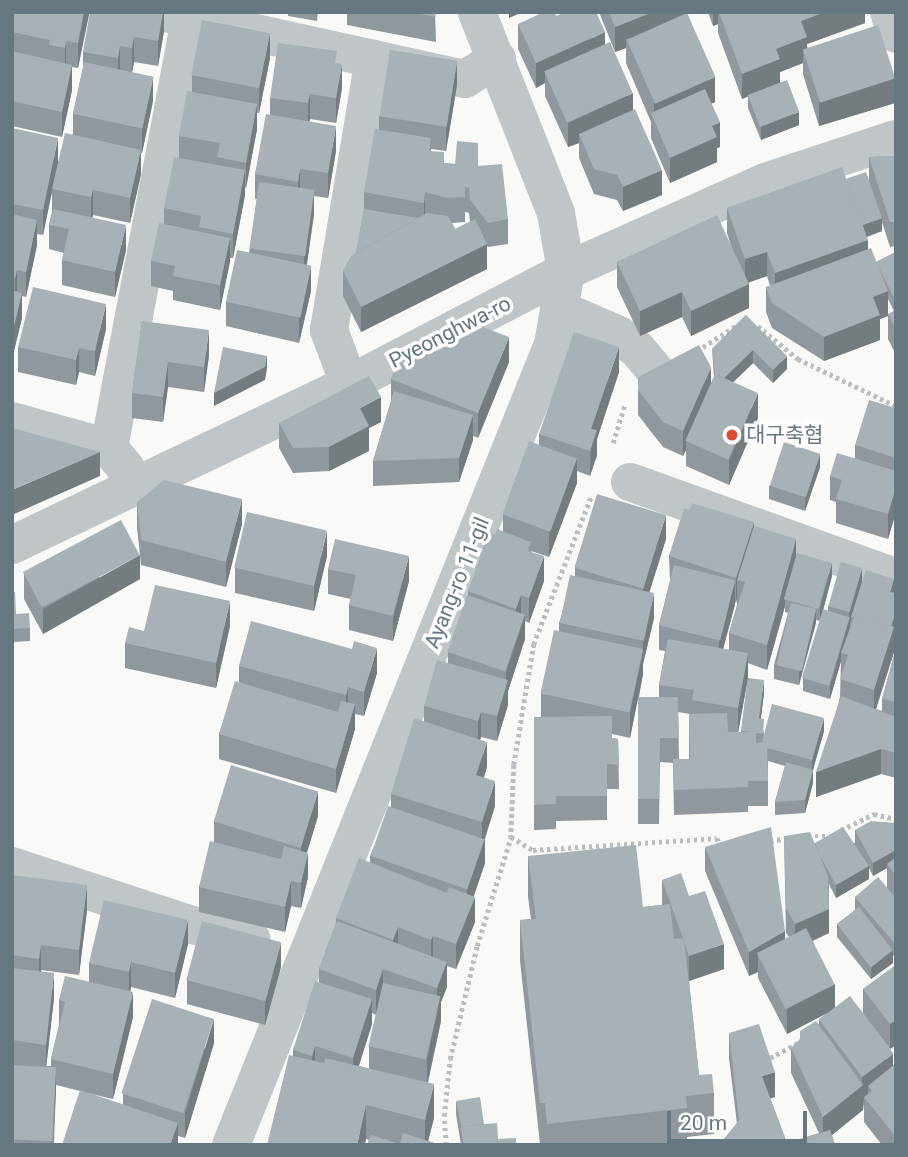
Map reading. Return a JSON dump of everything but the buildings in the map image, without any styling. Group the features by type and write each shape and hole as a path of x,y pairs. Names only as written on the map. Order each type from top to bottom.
{"street":[{"name":"Ayang-ro 11-gil","path":"232,1145 553,344 566,271 556,213 477,12"},
{"path":"889,12 896,34"},
{"path":"109,448 175,15 465,79 497,59"},
{"path":"349,384 329,330 374,60"},
{"name":"Pyeonghwa-ro","path":"12,545 349,384 566,271 765,182 896,139"},
{"path":"559,309 619,335 637,349 659,375"},
{"path":"12,421 109,448 139,483"},
{"path":"630,482 896,577"},
{"path":"12,866 192,925 308,953"}],"path":[{"path":"630,482 613,442 629,392 749,318 772,340 798,359 896,406"},
{"path":"446,1145 444,1115 450,1059 477,946 511,837 514,765 534,644 593,495"},
{"path":"761,843 801,836 828,837 874,814 896,819"},
{"path":"511,837 533,850 717,838 722,849 735,847"},
{"path":"770,1058 806,1038"}],"place":[{"name":"대구축협","path":"732,435"}]}
